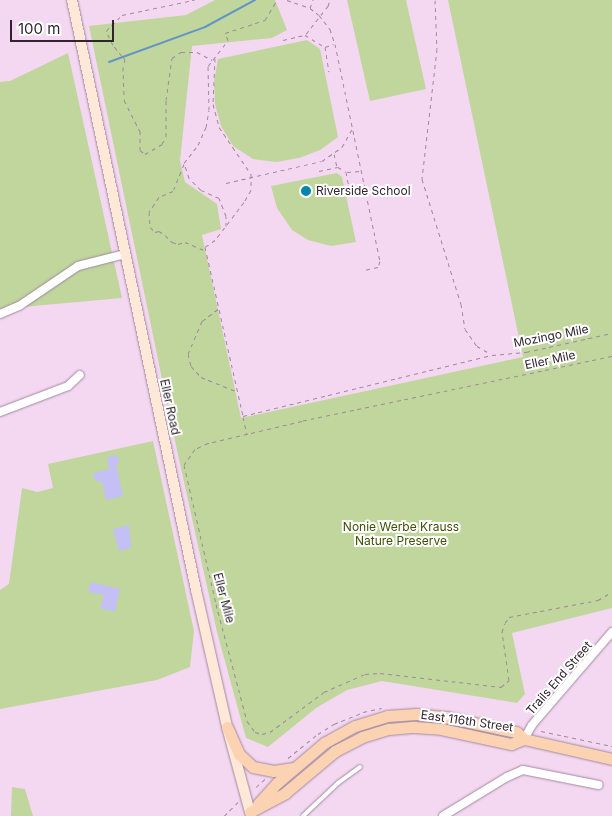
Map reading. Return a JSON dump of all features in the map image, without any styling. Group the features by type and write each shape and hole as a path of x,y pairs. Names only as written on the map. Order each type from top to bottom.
{"main road":[{"name":"East 116th Street","path":"249,815 294,768 324,743 344,731 375,719 400,714 432,715 516,732 524,740"},
{"path":"227,727 239,754 254,767 274,771 294,768"},
{"name":"East 116th Street","path":"249,815 285,792 335,751 376,732 400,728 427,728 511,744 524,740 555,740 612,759"}],"street":[{"name":"Eller Road","path":"72,0 227,727 249,815"},
{"path":"0,314 19,306 78,266 125,254"},
{"path":"0,412 68,386 80,375"},
{"name":"Trails End Street","path":"524,740 532,725 612,632"},
{"path":"444,816 507,776 523,770 599,785"}],"lane":[{"path":"303,816 338,783 360,767"}],"path":[{"path":"125,59 113,45 106,30 122,15 194,0"},
{"path":"206,251 185,242 178,244 172,242 159,231 155,232 150,227 150,212 159,197 173,191 184,163 198,145 206,127 209,110 208,66 228,40 225,33 265,20 277,0"},
{"path":"287,0 310,8 319,15 330,29 335,44 380,261 378,267 364,270"},
{"path":"310,8 312,0"},
{"path":"283,40 305,35 328,6 330,0"},
{"path":"435,0 437,49 422,179 461,304 465,329 477,346 492,355"},
{"path":"305,35 324,47 330,72"},
{"path":"324,47 335,44"},
{"path":"125,59 122,68 124,100 140,131 140,150 145,154 162,144 166,136 166,100 172,58 181,52 197,52 214,59"},
{"path":"214,59 213,104 220,127 232,147 244,161 251,178 251,190 215,240 205,246 247,434"},
{"path":"226,183 304,166 334,154 342,147 353,128"},
{"path":"334,154 338,167 346,172 362,171"},
{"path":"184,163 189,178 201,190 218,198 226,216 226,226"},
{"path":"319,171 338,167"},
{"path":"346,172 350,193"},
{"path":"219,309 202,321 188,354 191,366 201,377 237,392"},
{"name":"Mozingo Mile","path":"243,416 492,355 526,352 612,333"},
{"name":"Eller Mile","path":"612,356 208,443 195,449 184,465 216,604 247,721 254,732 262,734 270,732 324,692 366,674 380,673 501,687 510,680 502,632 504,623 509,617 598,600 612,592"},
{"path":"541,731 555,740 612,746"},
{"path":"256,787 268,776"},
{"path":"224,816 238,802"}],"green space":[{"name":"Nonie Werbe Krauss Nature Preserve","path":"215,0 275,0 287,30 272,38 192,46 180,161 185,182 217,204 221,229 202,235 241,418 523,357 448,0 612,0 612,608 512,633 525,694 517,703 382,681 347,690 316,708 268,747 246,738 217,632 173,432 89,26 186,15"},
{"path":"347,0 406,0 426,89 370,101"},
{"path":"307,40 320,49 338,137 320,150 299,158 276,162 253,159 233,146 221,126 215,104 214,82 218,59"},
{"path":"68,53 122,298 0,309 0,82 10,81"},
{"path":"337,173 342,177 356,242 331,246 308,240 292,230 277,208 271,186"},
{"path":"153,441 194,631 190,667 157,680 0,709 0,590 9,584 22,488 37,492 53,488 48,464"},
{"path":"12,787 25,789 33,816 11,816"}],"building":[{"path":"117,455 119,464 116,465 123,496 106,500 102,482 95,481 93,473 109,469 107,457"},
{"path":"129,525 131,548 119,551 113,529"},
{"path":"91,582 120,589 115,612 100,608 104,595 88,592"}],"waterway":[{"path":"109,62 205,27 255,0"}],"place":[{"name":"Riverside School","path":"306,191"}]}
